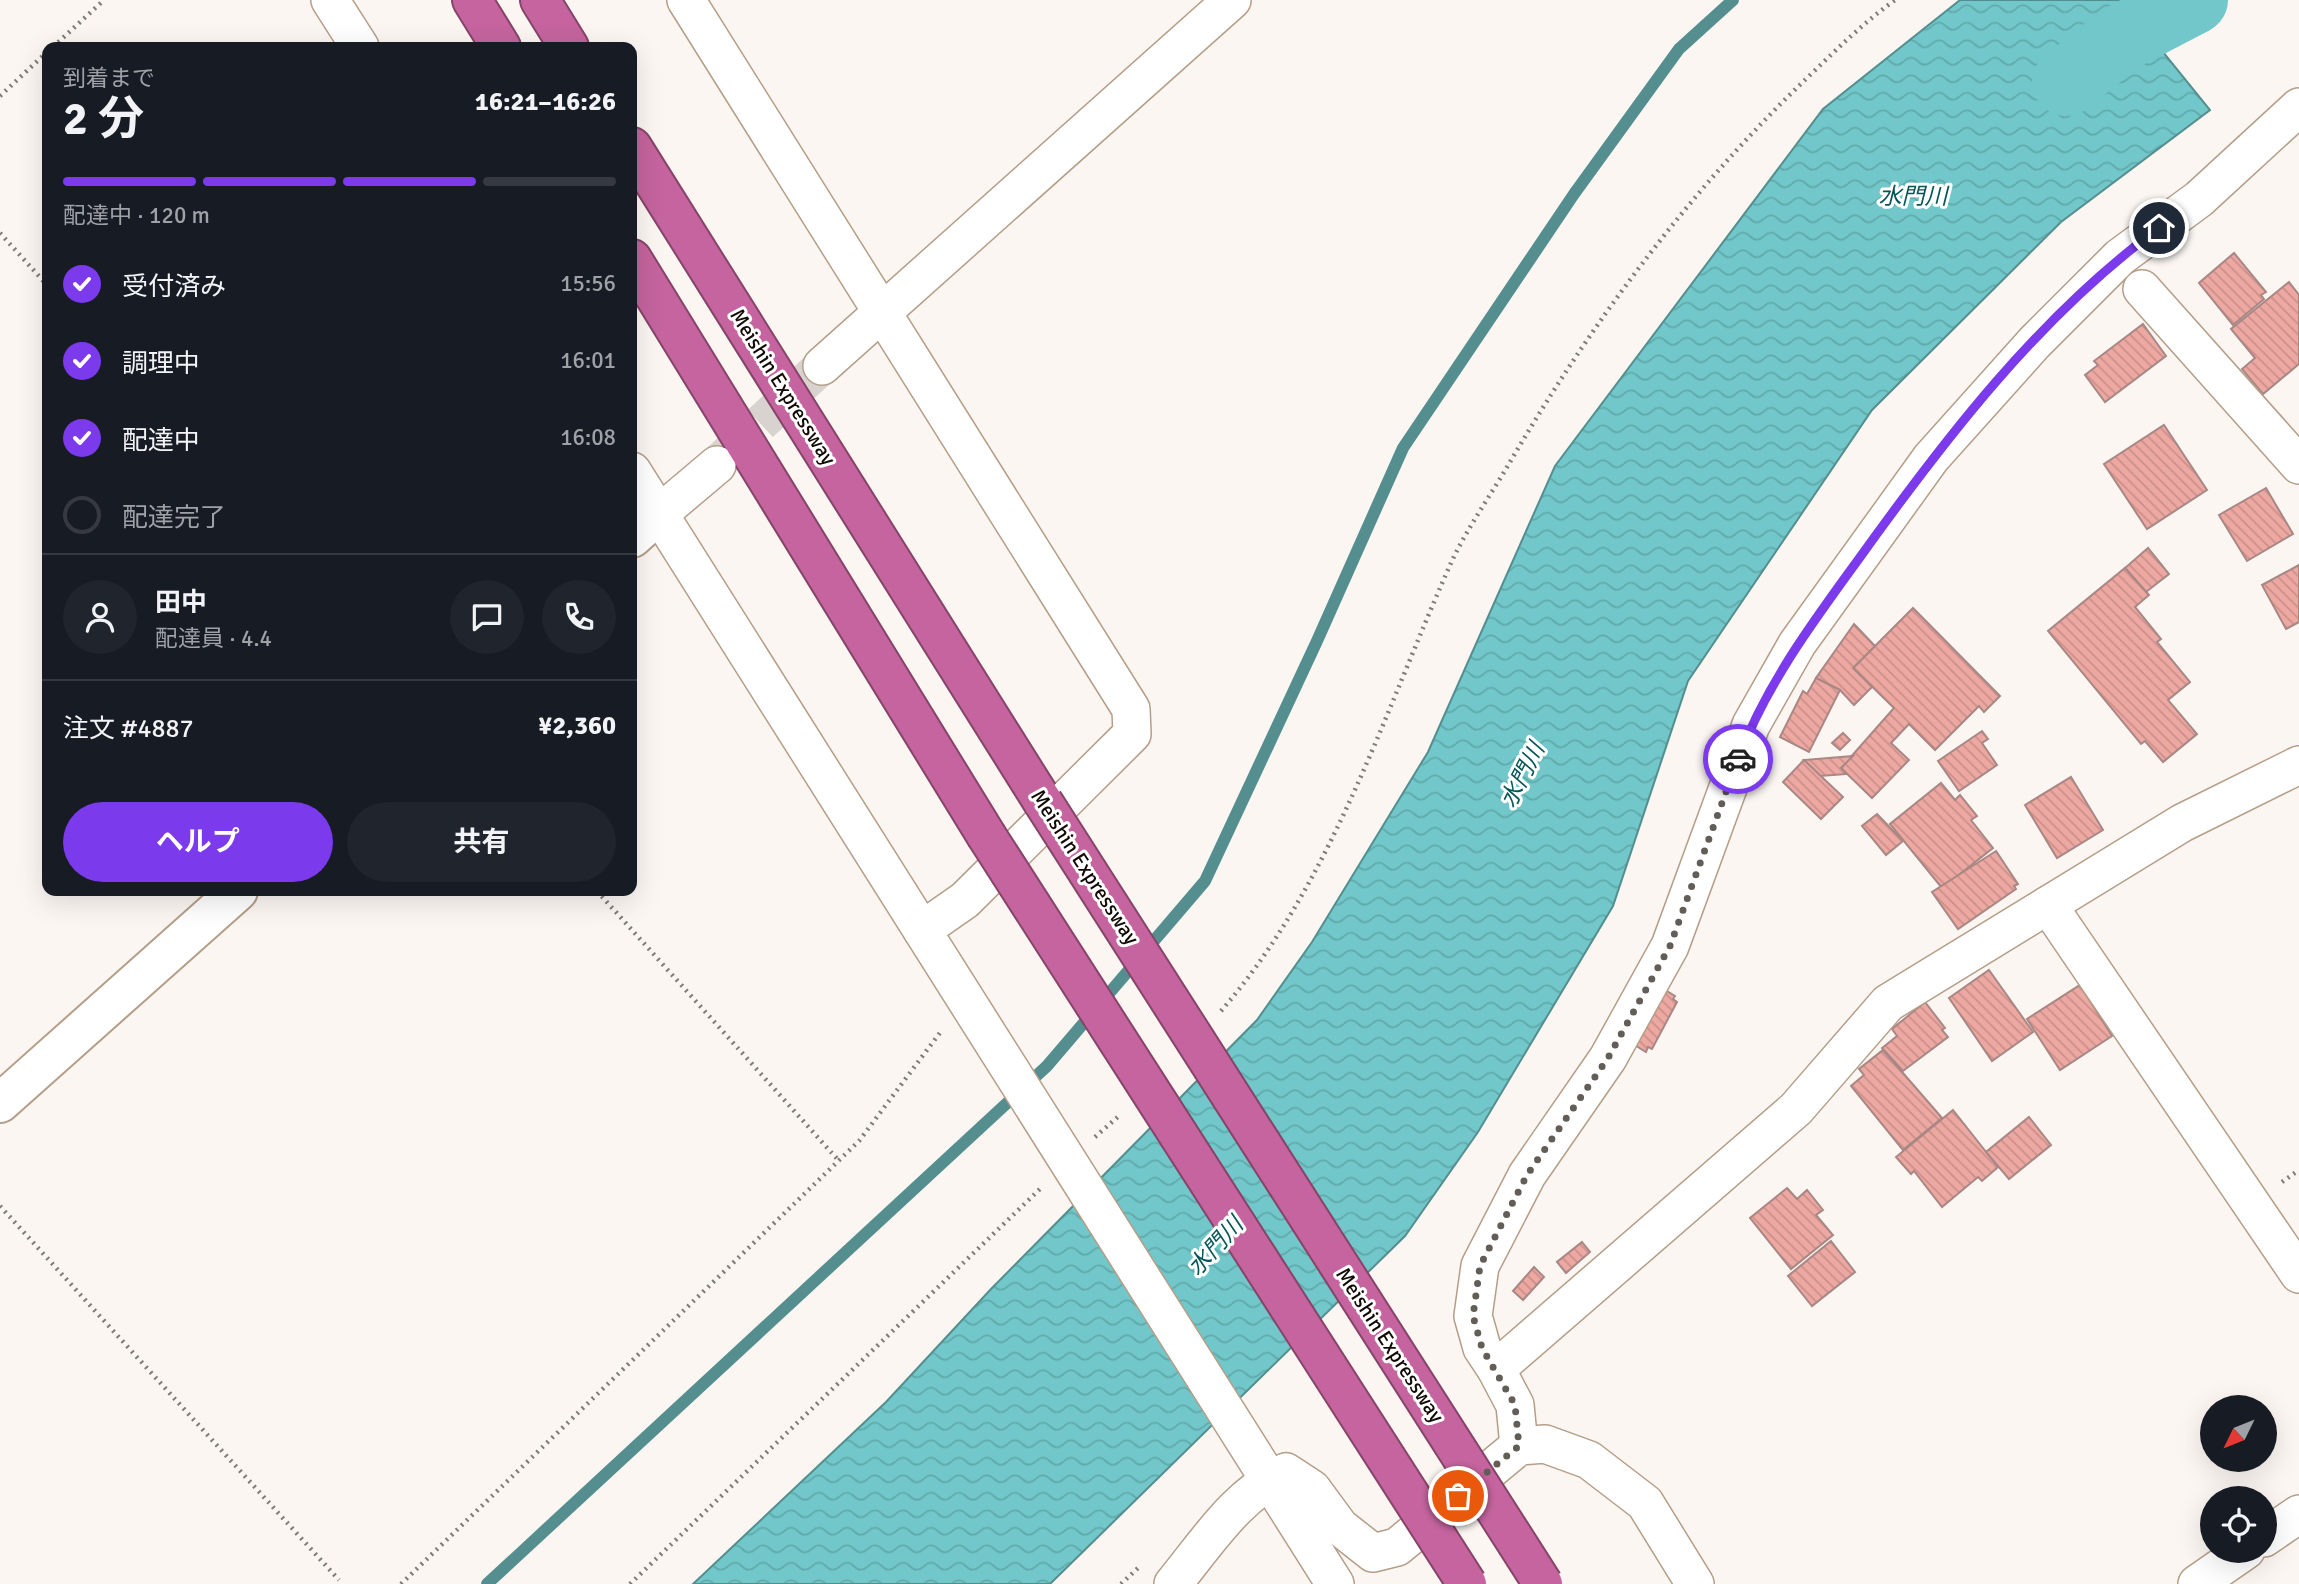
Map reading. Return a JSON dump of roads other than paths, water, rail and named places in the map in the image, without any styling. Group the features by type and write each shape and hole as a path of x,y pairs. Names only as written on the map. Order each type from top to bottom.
{"highway":[{"path":"472,0 498,42"},
{"path":"540,0 566,42"},
{"name":"Meishin Expressway","path":"637,155 1043,802 1543,1584"},
{"path":"637,267 986,835 1467,1584"}],"street":[{"path":"330,0 357,42"},
{"path":"686,0 1132,709 1132,734 965,900 922,930"},
{"path":"822,366 1232,0"},
{"path":"1519,1446 1515,1405 1482,1348 1473,1316 1480,1266 1527,1175 1608,1058 1670,946 1751,725 1797,644 1931,458 2034,342 2120,257 2199,199 2299,107"},
{"path":"2143,289 2299,465"},
{"path":"645,526 717,464"},
{"path":"637,492 645,526 922,930 1335,1584"},
{"path":"1496,1369 1796,1109 1888,1003 2182,822 2299,765"},
{"path":"0,1103 232,896"},
{"path":"2048,905 2299,1274"},
{"path":"1173,1584 1244,1498 1269,1479 1286,1472 1312,1489 1340,1527 1373,1552 1397,1547 1519,1446 1545,1444 1589,1460 1644,1503 1695,1584"},
{"path":"2277,1529 2299,1514"},
{"path":"2197,1584 2227,1563"}],"water":[{"name":"水門川","path":"1960,0 2121,0 2210,110 2061,222 1872,410 1688,681 1613,906 1478,1132 1405,1236 1050,1584 693,1584 886,1402 991,1289 1257,1020 1312,942 1428,752 1555,466 1823,109"}],"waterway":[{"path":"487,1584 1047,1066 1205,881 1403,448 1574,194 1679,49 1733,0"},
{"name":"水門川","path":"2066,82 2121,38 2194,0"}],"tunnel":[{"path":"720,461 822,366"}]}
